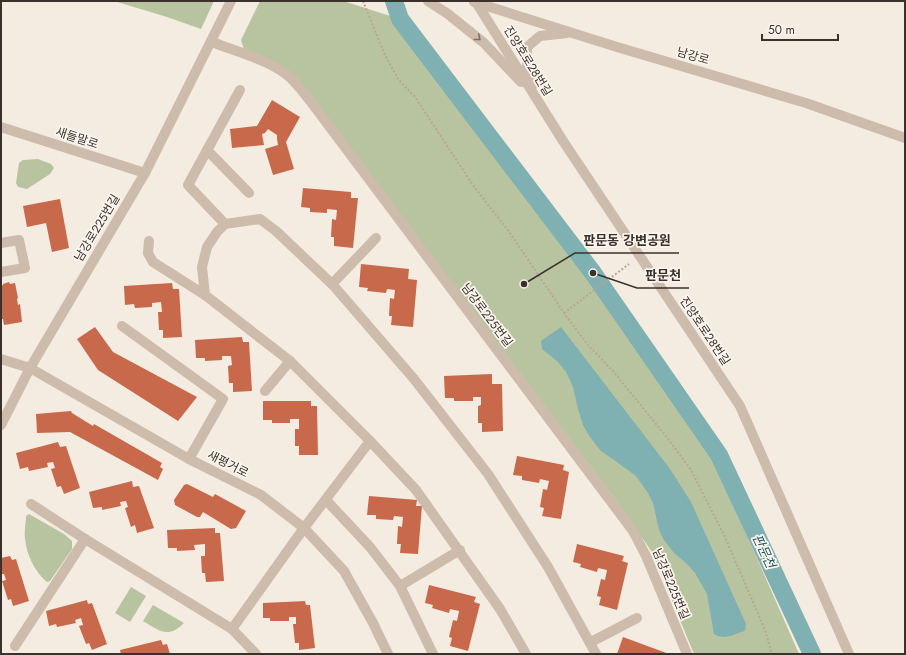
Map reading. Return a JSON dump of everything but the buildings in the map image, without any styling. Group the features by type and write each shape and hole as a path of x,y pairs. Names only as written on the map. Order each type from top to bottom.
{"street":[{"name":"남강로225번길","path":"1,425 30,368 145,173 212,42 231,1"},
{"path":"428,1 448,14 484,43 536,98"},
{"name":"진양호로28번길","path":"474,2 563,141 740,406 849,654"},
{"name":"남강로","path":"474,2 571,33 806,103 905,138"},
{"path":"536,98 527,68 528,47 540,36 571,33"},
{"name":"남강로225번길","path":"212,42 269,64 297,84 311,102 634,532 646,556 687,654"},
{"path":"225,224 188,185 240,90"},
{"name":"새들말로","path":"1,127 145,173"},
{"path":"207,150 249,193"},
{"path":"205,295 202,267 207,247 217,232 225,224 260,219 276,231 332,284 414,379 488,474 548,567 596,654"},
{"path":"332,284 376,238"},
{"path":"1,243 19,240 25,268 1,272"},
{"path":"149,241 148,253 153,262 205,295 290,361 370,441 416,490 460,550 500,609 526,654"},
{"path":"122,326 224,399 189,459"},
{"name":"새평거로","path":"1,359 30,368 189,459 261,495 304,528 344,571 373,623 388,654"},
{"path":"265,391 290,361"},
{"path":"232,628 304,528 370,441"},
{"path":"326,500 370,546 400,586 433,654"},
{"path":"31,504 85,539 232,628 256,654"},
{"path":"16,646 85,539"},
{"path":"400,586 460,550"},
{"path":"590,642 637,618"}],"path":[{"path":"364,1 384,53 398,79 415,97 475,188 510,233 564,313 588,345 613,372 669,440 691,470 726,537 765,630 772,654"},
{"path":"564,313 629,264"}],"green space":[{"path":"114,1 214,1 201,29"},
{"path":"260,1 343,1 400,19 698,424 799,654 694,654 652,552 615,499 298,79 244,49 241,40"},
{"path":"38,159 51,164 54,168 50,174 27,189 18,187 16,183 19,163 23,160"},
{"path":"29,514 64,534 72,541 72,549 50,581 47,582 35,568 27,550 25,533 26,516"},
{"path":"131,587 146,596 130,622 115,613"},
{"path":"153,605 184,623 173,631 168,632 154,628 143,621"}],"water":[{"path":"561,327 670,469 691,502 746,624 745,631 725,637 714,634 707,594 695,573 674,553 664,540 659,530 653,503 648,493 636,476 600,450 590,437 583,425 573,387 566,372 557,361 542,349 541,341"}],"waterway":[{"name":"판문천","path":"394,1 400,19 593,273 719,455 812,654"}],"place":[{"name":"판문천","path":"593,273"},
{"name":"판문동 강변공원","path":"524,284"}]}
